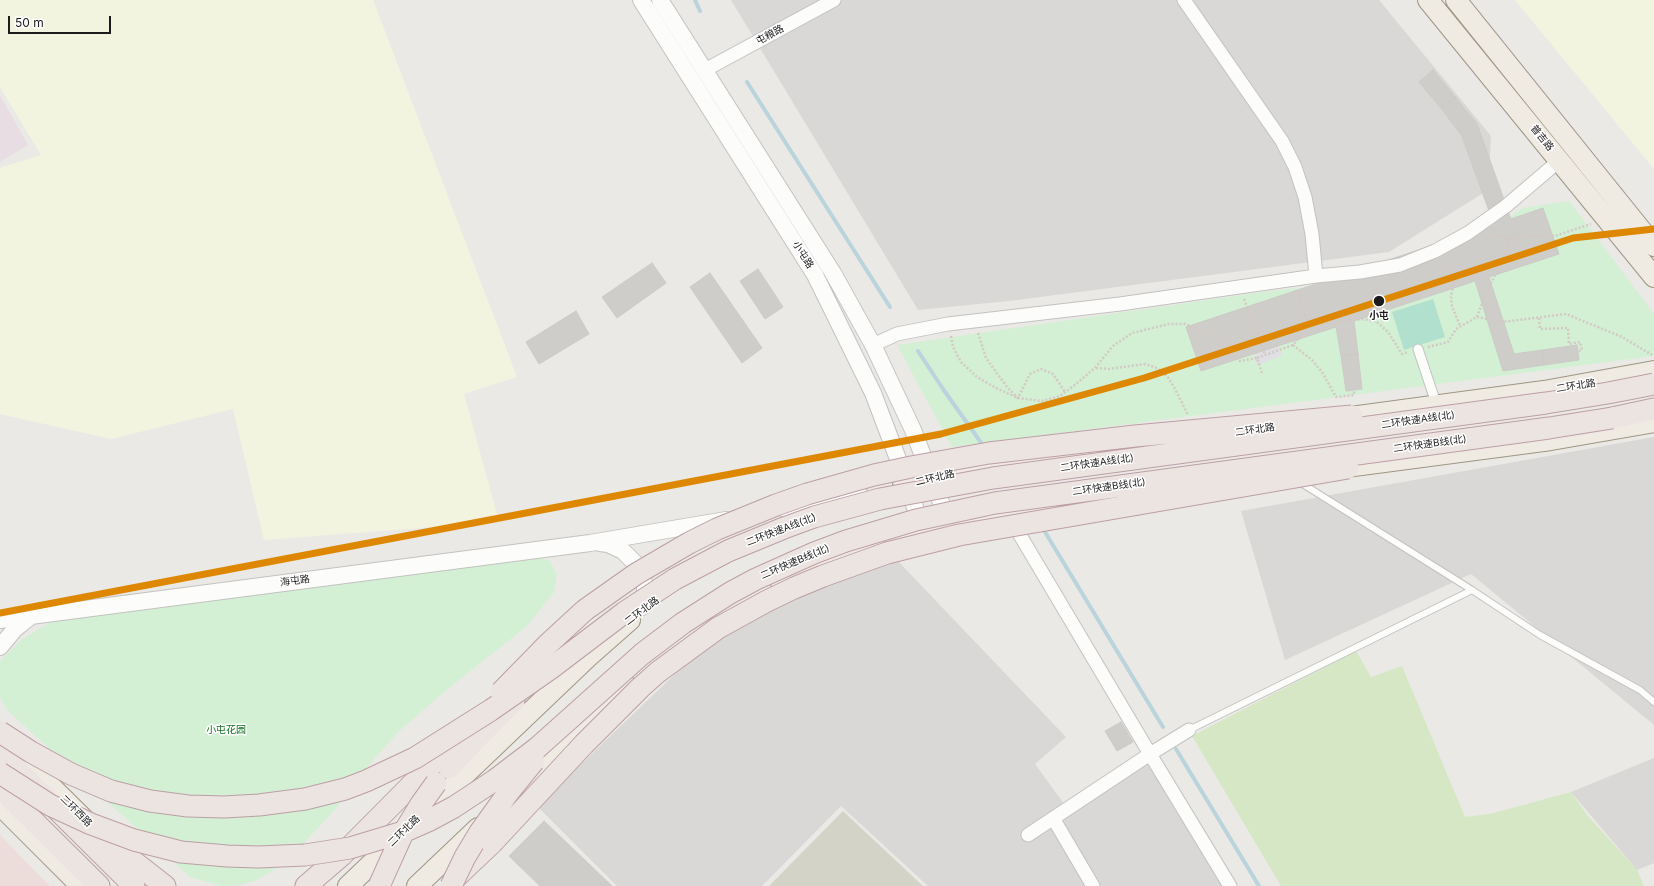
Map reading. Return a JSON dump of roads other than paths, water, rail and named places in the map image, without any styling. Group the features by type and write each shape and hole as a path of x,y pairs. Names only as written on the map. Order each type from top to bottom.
{"highway":[{"name":"二环快速A线(北)","path":"576,649 600,630 650,595 675,579 728,551 814,517 880,499 953,484 993,478 1518,407 1608,393 1654,384"},
{"path":"306,886 342,855 454,742 547,645 585,610 662,558 746,516 807,494 911,467 1032,447 1237,426 1608,393"},
{"name":"二环快速B线(北)","path":"606,686 662,638 700,611 730,593 814,553 846,541 916,520 961,509 1038,496 1535,430 1612,418 1654,409"},
{"path":"448,886 492,843 589,739 658,672 697,643 742,614 780,594 823,576 886,553 979,531 1290,479 1612,418"},
{"path":"1,739 31,752 71,774 104,788 131,796 169,804 206,807 242,807 290,802 350,787 401,765 491,710 576,649"},
{"path":"379,886 392,854 402,835 421,804 440,778 462,753 497,718 576,649"},
{"path":"448,886 472,844 511,789 553,740 606,686"},
{"path":"0,773 31,794 77,818 112,833 157,846 188,853 227,856 274,857 320,853 350,848 391,837 415,828 454,807 495,780 523,759 561,728 606,686"},
{"path":"1,739 134,886"},
{"path":"48,783 124,854 165,886"},
{"path":"0,788 99,886"}],"main road":[{"name":"普吉路","path":"1428,0 1654,277"},
{"name":"普吉路","path":"1456,0 1654,246"},
{"name":"二环北路","path":"348,886 588,657 637,614 690,577 747,545 819,513 932,478 1000,464 1437,406 1563,388 1654,371"},
{"path":"417,886 621,693 667,653 691,635 742,603 797,576 854,553 923,531 1008,513 1551,440 1654,422"},
{"name":"二环西路","path":"1,739 48,783 152,886"},
{"path":"0,805 81,886"}],"street":[{"name":"小屯路","path":"641,0 815,275 873,393 904,486 923,531"},
{"name":"小屯路","path":"660,0 833,273 873,345 913,430 949,525"},
{"name":"屯粮路","path":"705,70 834,0"},
{"path":"1184,0 1282,141 1295,167 1305,197 1312,234 1316,276"},
{"path":"873,345 897,334 948,324 1120,304 1298,278 1360,272 1400,265 1435,251 1468,233 1506,206 1560,160"},
{"path":"1418,350 1437,406"},
{"path":"590,543 770,512 904,486"},
{"path":"1008,513 1150,754 1230,886"},
{"path":"590,543 600,543 616,547 629,555 638,566 644,579 645,592 643,604 637,614"},
{"name":"海屯路","path":"0,620 590,543"},
{"path":"0,647 15,628 31,616"},
{"path":"1028,835 1150,754 1190,730"},
{"path":"1053,818 1092,886"}],"lane":[{"path":"1291,475 1300,483 1472,590 1540,635 1640,690 1654,702"},
{"path":"1190,730 1472,590"}],"waterway":[{"path":"695,0 700,11"},
{"path":"747,82 890,307"},
{"path":"918,351 982,444"},
{"path":"1045,532 1163,727"},
{"path":"1176,749 1259,886"}],"place":[{"name":"小屯","path":"1379,301"}],"park label":[{"name":"小屯花园","path":"226,730"}]}
